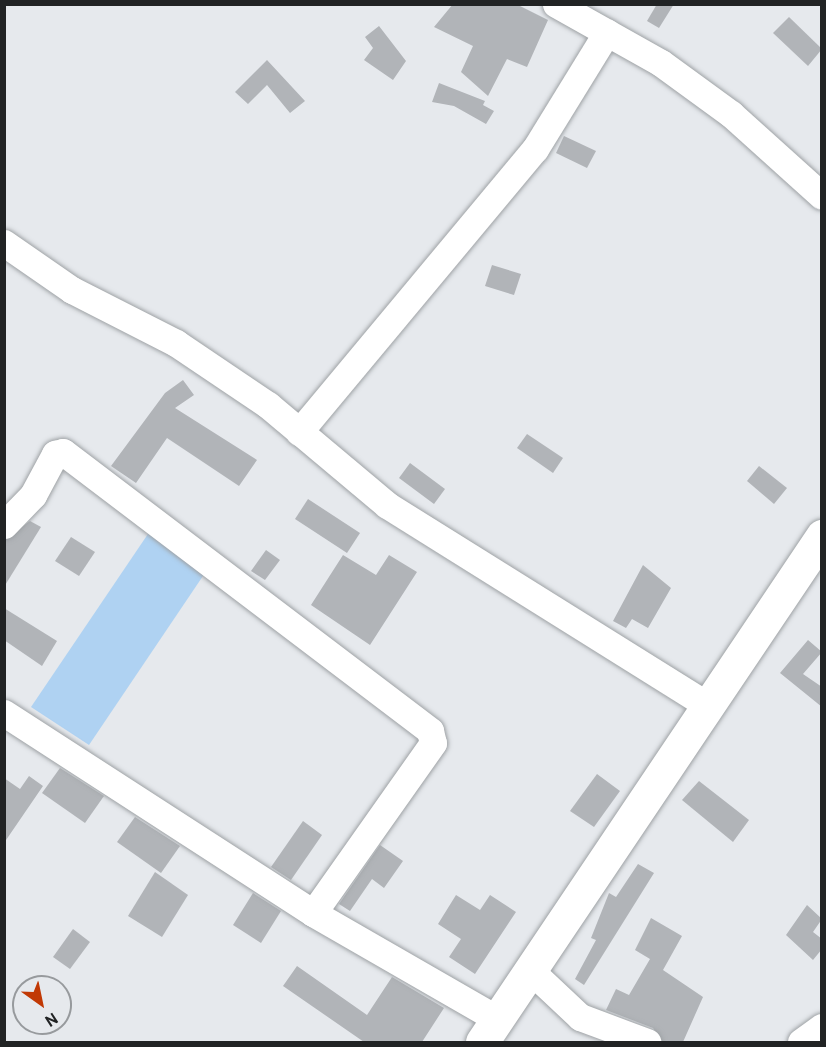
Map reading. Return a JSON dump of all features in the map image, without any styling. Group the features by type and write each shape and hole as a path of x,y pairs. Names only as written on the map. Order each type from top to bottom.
{"main road":[{"path":"489,1031 822,536"}],"street":[{"path":"556,4 661,63 730,114 822,196"},
{"path":"299,432 535,149 607,33"},
{"path":"4,243 72,290 176,343 268,405 387,505 707,705"},
{"path":"4,525 33,495 54,456 63,452 430,731 433,743 313,913"},
{"path":"4,713 313,913 489,1031"},
{"path":"530,970 580,1017 646,1042"},
{"path":"801,1042 822,1027"}],"shaded area":[{"path":"152,528 207,570 89,745 31,707"}],"building":[{"path":"453,4 516,4 548,20 527,67 507,59 488,96 461,72 473,46 434,27"},
{"path":"657,4 674,4 659,28 647,21"},
{"path":"789,17 822,49 808,66 773,33"},
{"path":"379,26 406,61 393,80 364,60 373,48 365,37"},
{"path":"267,60 305,101 290,113 267,85 248,104 235,92"},
{"path":"439,83 485,101 483,105 494,111 486,124 454,106 432,102"},
{"path":"564,136 596,151 587,168 556,153"},
{"path":"492,265 521,274 514,295 485,286"},
{"path":"183,380 194,395 175,408 257,460 239,486 167,438 136,483 111,466 165,393"},
{"path":"527,434 563,458 553,473 517,448"},
{"path":"410,463 445,489 434,504 399,478"},
{"path":"759,466 787,488 774,504 747,481"},
{"path":"308,499 360,533 347,553 295,519"},
{"path":"30,521 41,527 4,587 4,540"},
{"path":"71,537 95,552 79,576 55,561"},
{"path":"266,550 280,560 265,580 251,571"},
{"path":"343,555 376,575 389,555 417,572 370,645 311,605"},
{"path":"643,565 671,588 648,628 632,619 626,628 613,621"},
{"path":"4,608 57,641 42,666 4,640"},
{"path":"808,640 822,652 803,674 822,687 822,707 780,673"},
{"path":"60,768 104,796 85,823 42,793"},
{"path":"597,774 620,791 594,827 570,811"},
{"path":"29,776 43,786 4,843 4,778 20,789"},
{"path":"699,781 749,820 733,842 682,800"},
{"path":"135,817 180,846 161,873 117,842"},
{"path":"303,821 322,835 291,880 271,867"},
{"path":"380,845 403,861 384,888 372,879 350,911 339,904"},
{"path":"638,864 654,873 584,985 575,979 596,940 591,938 609,893 616,897"},
{"path":"155,872 188,895 162,937 128,916"},
{"path":"253,893 281,911 261,943 233,925"},
{"path":"456,895 480,910 490,895 516,912 475,974 449,957 461,939 438,924"},
{"path":"807,905 822,919 813,932 822,939 822,949 813,960 786,935"},
{"path":"651,918 682,936 663,970 703,997 683,1042 662,1042 653,1028 606,1010 616,989 629,995 650,959 635,950"},
{"path":"73,929 90,942 70,969 53,957"},
{"path":"297,966 367,1015 392,977 444,1008 422,1042 364,1042 283,986"}]}
